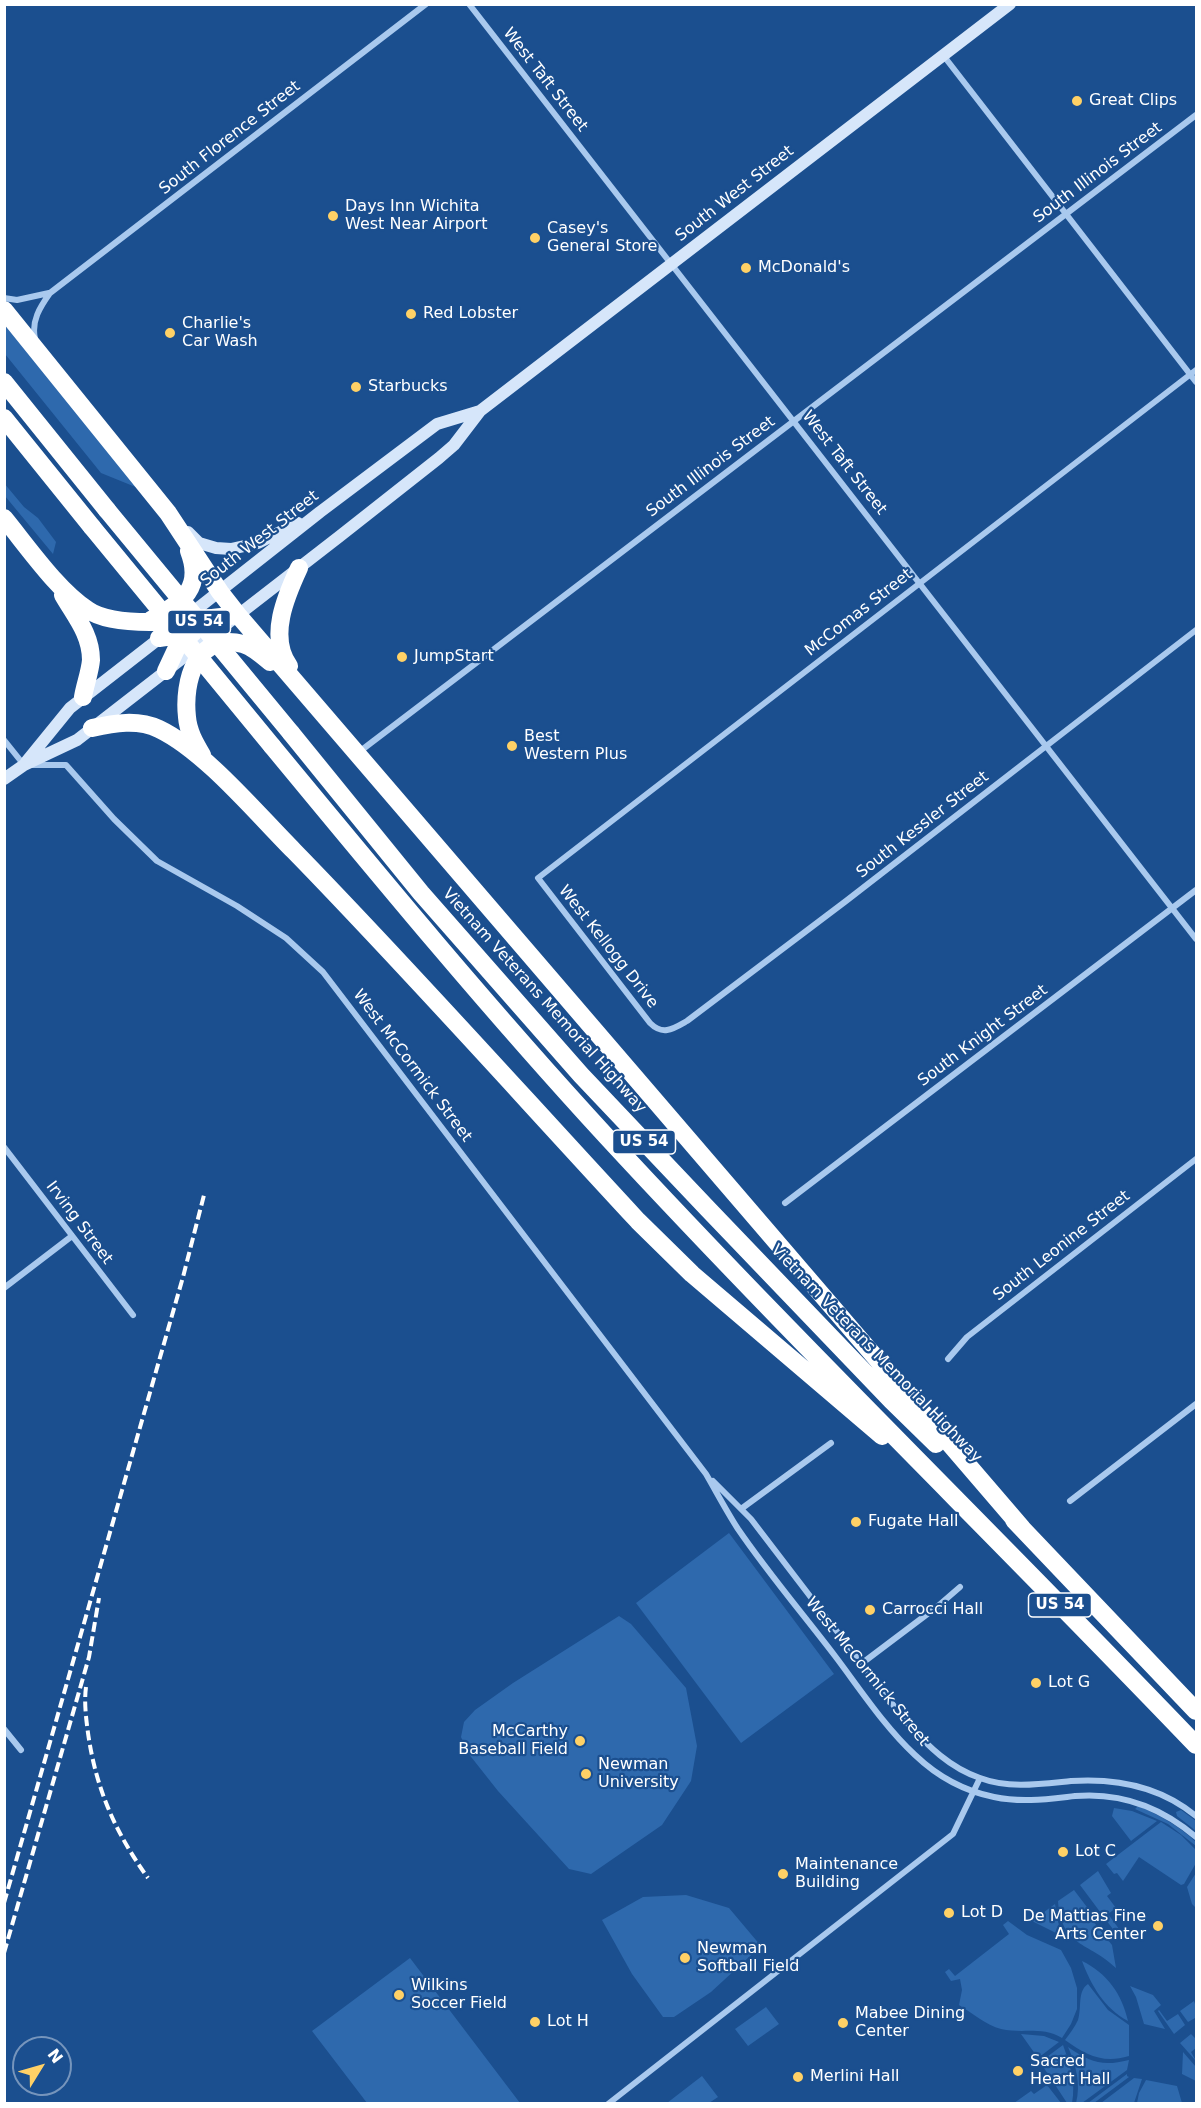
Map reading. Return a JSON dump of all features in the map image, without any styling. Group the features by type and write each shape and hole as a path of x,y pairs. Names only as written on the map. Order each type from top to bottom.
{"highway":[{"path":"4,310 168,513 182,532 216,595 238,615 323,713 1022,1528"},
{"name":"Vietnam Veterans Memorial Highway","path":"4,382 421,893 634,1132 891,1400 1022,1528 1197,1711"},
{"name":"US 54","path":"4,418 481,997 606,1136 707,1243 1197,1745"},
{"path":"4,518 55,580 88,611 128,621 150,621 193,629 244,644 295,681"},
{"path":"182,532 195,566 193,629 186,687 189,727 193,740 208,764"},
{"path":"299,568 282,610 281,653 323,713"},
{"path":"55,580 84,629 90,645 91,662 83,697"},
{"path":"150,621 177,605 194,580"},
{"path":"166,671 216,595"},
{"path":"159,638 238,615"},
{"path":"186,687 192,668 204,653 221,644 244,644"},
{"path":"92,728 129,722 158,729 208,764 369,928 614,1195 672,1254 871,1429 924,1466"}],"main road":[{"name":"South West Street","path":"238,615 454,445 480,411 1010,4"},
{"name":"South West Street","path":"216,595 320,512 437,424 480,411"},
{"path":"168,513 199,543 231,549 258,543 320,512"},
{"path":"24,765 70,708 159,638"},
{"path":"4,779 24,765 77,740 166,671"}],"street":[{"name":"South Florence Street","path":"37,350 33,332 34,321 39,308 50,293 426,4"},
{"name":"West Taft Street","path":"470,4 1197,939"},
{"path":"943,55 1066,214 1194,372 1197,382"},
{"name":"South Illinois Street","path":"357,754 1197,115"},
{"name":"South Florence Street","path":"4,298 28,298 50,293"},
{"name":"McComas Street","path":"538,878 1194,372"},
{"name":"South Kessler Street","path":"660,1030 671,1030 687,1021 1197,630"},
{"path":"4,740 24,765"},
{"name":"West McCormick Street","path":"24,765 66,765 114,819 157,861 237,906 286,938 323,972 706,1474 738,1529 914,1755 933,1771 973,1792 1021,1801 1100,1795 1122,1798 1146,1804 1168,1815 1197,1837"},
{"name":"West Kellogg Drive","path":"538,878 650,1023 660,1030"},
{"name":"South Knight Street","path":"785,1203 1197,890"},
{"name":"Irving Street","path":"4,1147 133,1315"},
{"name":"South Leonine Street","path":"948,1359 967,1337 1197,1159"},
{"path":"4,1288 72,1236"},
{"path":"1070,1501 1197,1404"},
{"path":"741,1509 831,1443"},
{"name":"West McCormick Street","path":"706,1474 751,1519 925,1744 946,1760 980,1778 1009,1784 1046,1785 1107,1780 1132,1784 1163,1794 1197,1816"},
{"path":"861,1664 960,1587"},
{"path":"4,1729 21,1750"},
{"path":"608,2103 953,1834 980,1778"}],"shaded area":[{"path":"4,324 138,488 101,473 5,354"},
{"path":"4,483 24,507 38,518 56,542 53,554 5,496"},
{"path":"729,1533 834,1674 741,1743 636,1603"},
{"name":"McCarthy Baseball Field","path":"619,1616 631,1624 686,1688 697,1746 691,1781 662,1825 591,1874 569,1869 498,1791 468,1753 461,1737 464,1722 475,1710 513,1683"},
{"path":"1138,1806 1176,1826 1196,1842 1196,1846 1168,1824 1135,1809"},
{"path":"1114,1808 1132,1811 1157,1821 1131,1841 1112,1816"},
{"path":"1181,1810 1196,1821 1196,1831 1177,1816 1176,1812"},
{"path":"1161,1822 1181,1835 1196,1850 1196,1863 1184,1884 1181,1885 1139,1857 1123,1881 1106,1864"},
{"path":"1098,1871 1111,1893 1107,1896 1116,1908 1108,1914 1125,1937 1121,1940 1080,1885"},
{"path":"1196,1873 1196,1908 1192,1904 1187,1887"},
{"path":"1074,1890 1096,1919 1093,1921 1112,1945 1116,1968 1078,1942 1065,1927 1060,1916 1058,1901"},
{"name":"Newman Softball Field","path":"686,1895 729,1908 761,1946 711,1992 674,2017 663,2017 632,1974 602,1920 643,1897"},
{"path":"1055,1904 1059,1926 1064,1937 1032,1921"},
{"path":"1008,1921 1027,1935 1061,1950 1071,1968 1077,1988 1077,2009 1062,2038 1047,2032 1001,2029 985,2022 959,2005 962,1990 960,1979 951,1981 945,1972 949,1969 955,1976 1009,1934 1003,1925"},
{"name":"Wilkins Soccer Field","path":"410,1958 520,2103 367,2103 312,2031"},
{"path":"1082,1961 1099,1972 1112,1985 1122,2002 1128,2021 1105,2003"},
{"path":"1088,1984 1108,2010 1129,2025 1129,2056 1111,2059 1095,2057 1065,2040 1078,2020 1082,1991"},
{"path":"1130,1986 1153,1995 1161,2005 1154,2011 1165,2029 1144,2024 1136,1997"},
{"path":"1194,2001 1195,2018 1188,2022 1180,2011"},
{"path":"766,2007 779,2024 748,2046 735,2029"},
{"path":"1159,2010 1167,2021 1178,2014 1185,2025 1174,2034"},
{"path":"1021,2034 1044,2036 1059,2042 1038,2058"},
{"path":"1191,2034 1196,2039 1196,2048 1191,2052 1196,2061 1180,2043"},
{"path":"1063,2045 1073,2081 1072,2103 1067,2103 1040,2062"},
{"path":"1068,2047 1097,2062 1111,2063 1129,2060 1127,2070 1082,2103 1076,2103 1077,2075"},
{"path":"1183,2052 1196,2067 1196,2081 1182,2074"},
{"path":"1127,2074 1129,2077 1094,2103 1088,2103"},
{"path":"702,2076 718,2097 709,2103 667,2103"},
{"path":"1134,2078 1142,2079 1134,2103 1101,2103"},
{"path":"1146,2080 1177,2086 1182,2103 1137,2103"},
{"path":"1047,2085 1061,2103 1014,2103 1031,2091 1034,2094"}],"railway":[{"path":"4,1903 183,1277 204,1195"},
{"path":"4,1953 89,1657 99,1598"},
{"path":"86,1687 88,1733 96,1773 117,1827 148,1878"}],"place":[{"name":"Great Clips","path":"1077,101"},
{"name":"Days Inn Wichita West Near Airport","path":"333,216"},
{"name":"Casey's General Store","path":"535,238"},
{"name":"McDonald's","path":"746,268"},
{"name":"Red Lobster","path":"411,314"},
{"name":"Charlie's Car Wash","path":"170,333"},
{"name":"Starbucks","path":"356,387"},
{"name":"JumpStart","path":"402,657"},
{"name":"Best Western Plus","path":"512,746"},
{"name":"Fugate Hall","path":"856,1522"},
{"name":"Carrocci Hall","path":"870,1610"},
{"name":"Lot G","path":"1036,1683"},
{"name":"McCarthy Baseball Field","path":"580,1741"},
{"name":"Newman University","path":"586,1774"},
{"name":"Lot C","path":"1063,1852"},
{"name":"Maintenance Building","path":"783,1874"},
{"name":"Lot D","path":"949,1913"},
{"name":"De Mattias Fine Arts Center","path":"1158,1926"},
{"name":"Newman Softball Field","path":"685,1958"},
{"name":"Wilkins Soccer Field","path":"399,1995"},
{"name":"Lot H","path":"535,2022"},
{"name":"Mabee Dining Center","path":"843,2023"},
{"name":"Sacred Heart Hall","path":"1018,2071"},
{"name":"Merlini Hall","path":"798,2077"}]}
